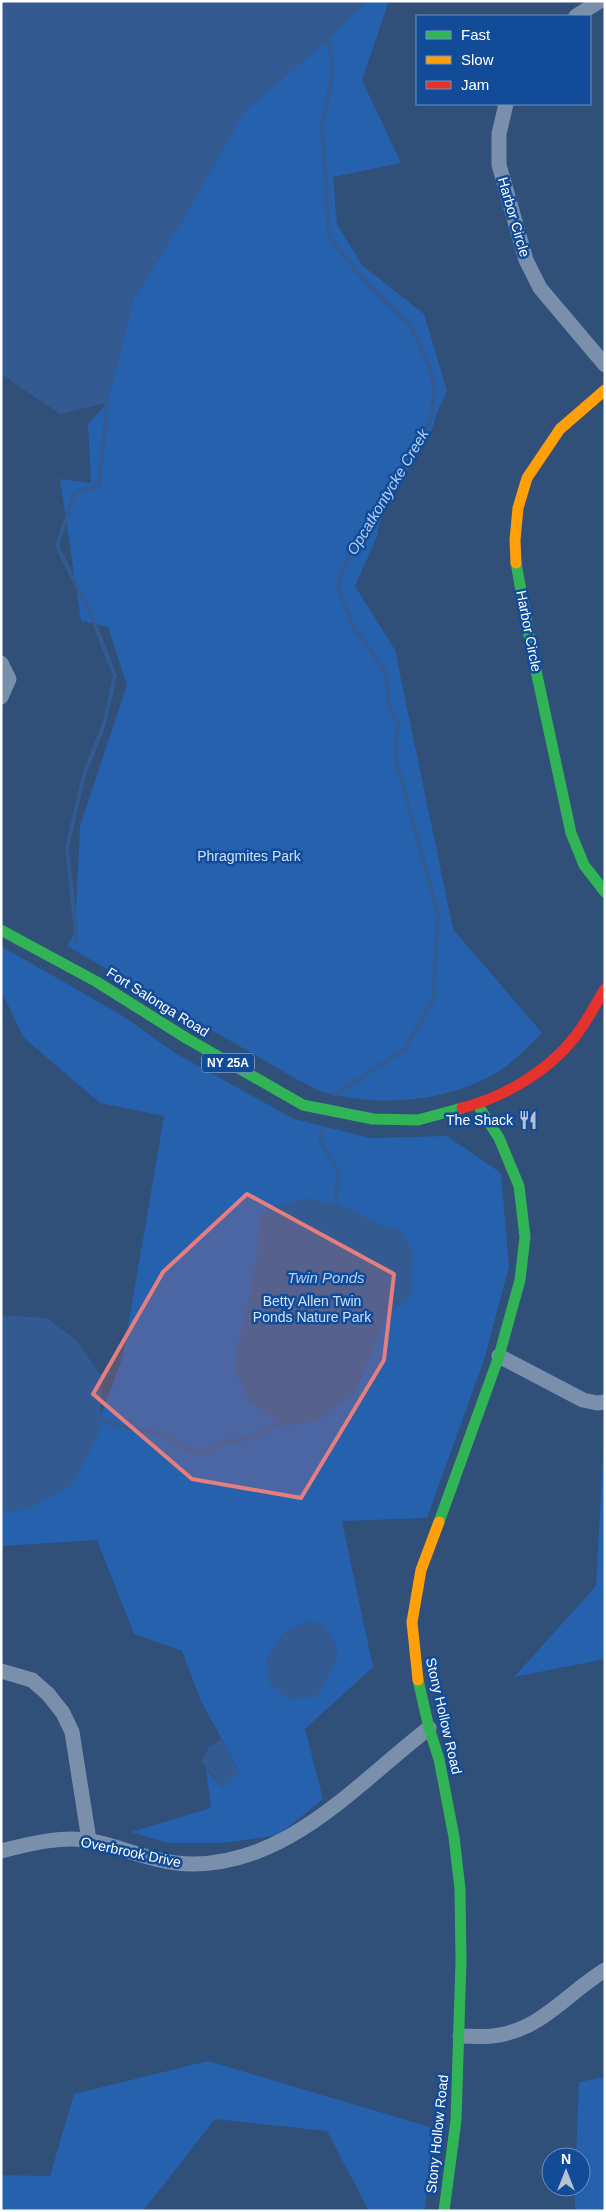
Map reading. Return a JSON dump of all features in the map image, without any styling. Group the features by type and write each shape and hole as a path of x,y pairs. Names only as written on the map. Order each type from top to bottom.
{"street":[{"path":"578,15 600,1"},
{"name":"Harbor Circle","path":"506,105 499,134 499,165 526,260 540,288 605,365"},
{"name":"Harbor Circle","path":"605,390 560,429 540,455 527,478 518,508 515,540 517,573 532,652 571,833 584,865 605,892"},
{"path":"1,663 9,679 1,697"},
{"name":"Fort Salonga Road","path":"1,930 97,982 186,1038 268,1086 303,1104 373,1119 418,1120 477,1104 538,1074 574,1038 605,989"},
{"name":"Stony Hollow Road","path":"444,2211 456,2120 460,2036 460,1889 439,1759 429,1728 418,1681 413,1647 412,1622 421,1570 458,1474 499,1356 520,1280 525,1237 519,1186 499,1138 477,1104"},
{"path":"499,1356 583,1400 597,1403 605,1402"},
{"path":"1,1671 32,1680 48,1694 63,1713 72,1732 89,1840"},
{"name":"Overbrook Drive","path":"1,1851 24,1845 59,1840 89,1840 174,1862 202,1864 234,1860 262,1850 293,1835 324,1813 429,1728"},
{"path":"460,2036 499,2036 533,2024 561,2004 588,1980 605,1970"}],"highlighted area":[{"path":"247,1194 394,1274 384,1360 301,1498 192,1479 93,1394 163,1272"}],"green space":[{"name":"Phragmites Park","path":"367,1 389,1 362,80 401,163 333,177 337,224 362,265 424,314 447,391 437,412 433,427 392,496 380,523 378,534 355,586 395,650 453,929 542,1033 508,1064 477,1083 435,1096 391,1100 347,1097 315,1089 67,946 75,932 80,826 127,685 108,627 81,621 60,479 91,483 88,424 107,403 134,298 185,216 245,110 329,39"},
{"name":"Betty Allen Twin Ponds Nature Park","path":"1,946 123,1016 175,1053 294,1119 370,1138 447,1136 501,1173 509,1267 484,1360 427,1518 342,1521 373,1667 305,1729 323,1799 278,1835 223,1843 168,1843 131,1832 211,1808 206,1769 222,1788 239,1771 201,1701 182,1651 134,1634 97,1540 3,1546 1,1552 1,1513 31,1508 100,1432 100,1418 123,1356 164,1116 100,1103 23,1037 1,990","holes":["308,1621 324,1626 338,1650 334,1664 267,1659 284,1633"]},
{"path":"605,1420 605,1659 514,1677 596,1586"},
{"path":"208,2061 433,2128 425,2211 369,2211 327,2131 215,2119 143,2211 1,2211 1,2175 50,2176 74,2094"},
{"path":"605,2077 605,2211 575,2211 575,2197 591,2197 591,2147 576,2147 579,2082"}],"water":[{"path":"1,1 367,1 329,39 245,110 185,216 134,298 107,403 60,414 1,374"},
{"name":"Twin Ponds","path":"307,1198 348,1208 378,1224 400,1230 413,1251 411,1296 385,1319 355,1393 317,1421 284,1426 248,1400 234,1364 249,1299 257,1255 257,1233 262,1215 273,1207"},
{"path":"1,1315 47,1318 77,1341 102,1377 100,1431 74,1483 31,1508 1,1513"},
{"path":"308,1621 324,1626 338,1650 334,1664 317,1697 288,1699 268,1682 267,1659 284,1633"},
{"path":"222,1738 239,1772 222,1788 201,1761 209,1747"}],"waterway":[{"name":"Opcatkontycke Creek","path":"329,39 333,73 322,125 329,236 362,278 410,325 429,364 435,390 430,422 380,499 342,571 338,588 353,626 386,673 389,704 398,724 395,757 438,914 433,1000 405,1049 334,1095"},
{"path":"77,942 67,848 84,775 104,724 115,676 90,612 57,546 75,492 99,485 107,403"},
{"name":"Opcatkontycke Creek","path":"321,1131 320,1140 339,1173 334,1208"},
{"name":"Opcatkontycke Creek","path":"95,1417 126,1428 164,1434 179,1445 198,1454 223,1443 258,1436 280,1422 280,1419"}],"traffic: fast":[{"path":"516,563 532,652 571,833 584,865 605,892"},
{"path":"1,930 97,982 186,1038 303,1105 373,1119 418,1120 462,1108"},
{"path":"439,1522 499,1356 520,1280 525,1237 519,1186 499,1138 477,1104"},
{"path":"418,1680 429,1728 439,1759 454,1837 460,1889 461,1961 456,2120 444,2211"}],"traffic: slow":[{"path":"516,563 515,540 518,508 527,478 560,429 605,390"},
{"path":"418,1680 412,1622 421,1570 439,1522"}],"traffic: jam":[{"path":"462,1108 509,1090 524,1082 551,1062 578,1032 605,989"}],"place":[{"name":"The Shack","path":"528,1120"}]}
